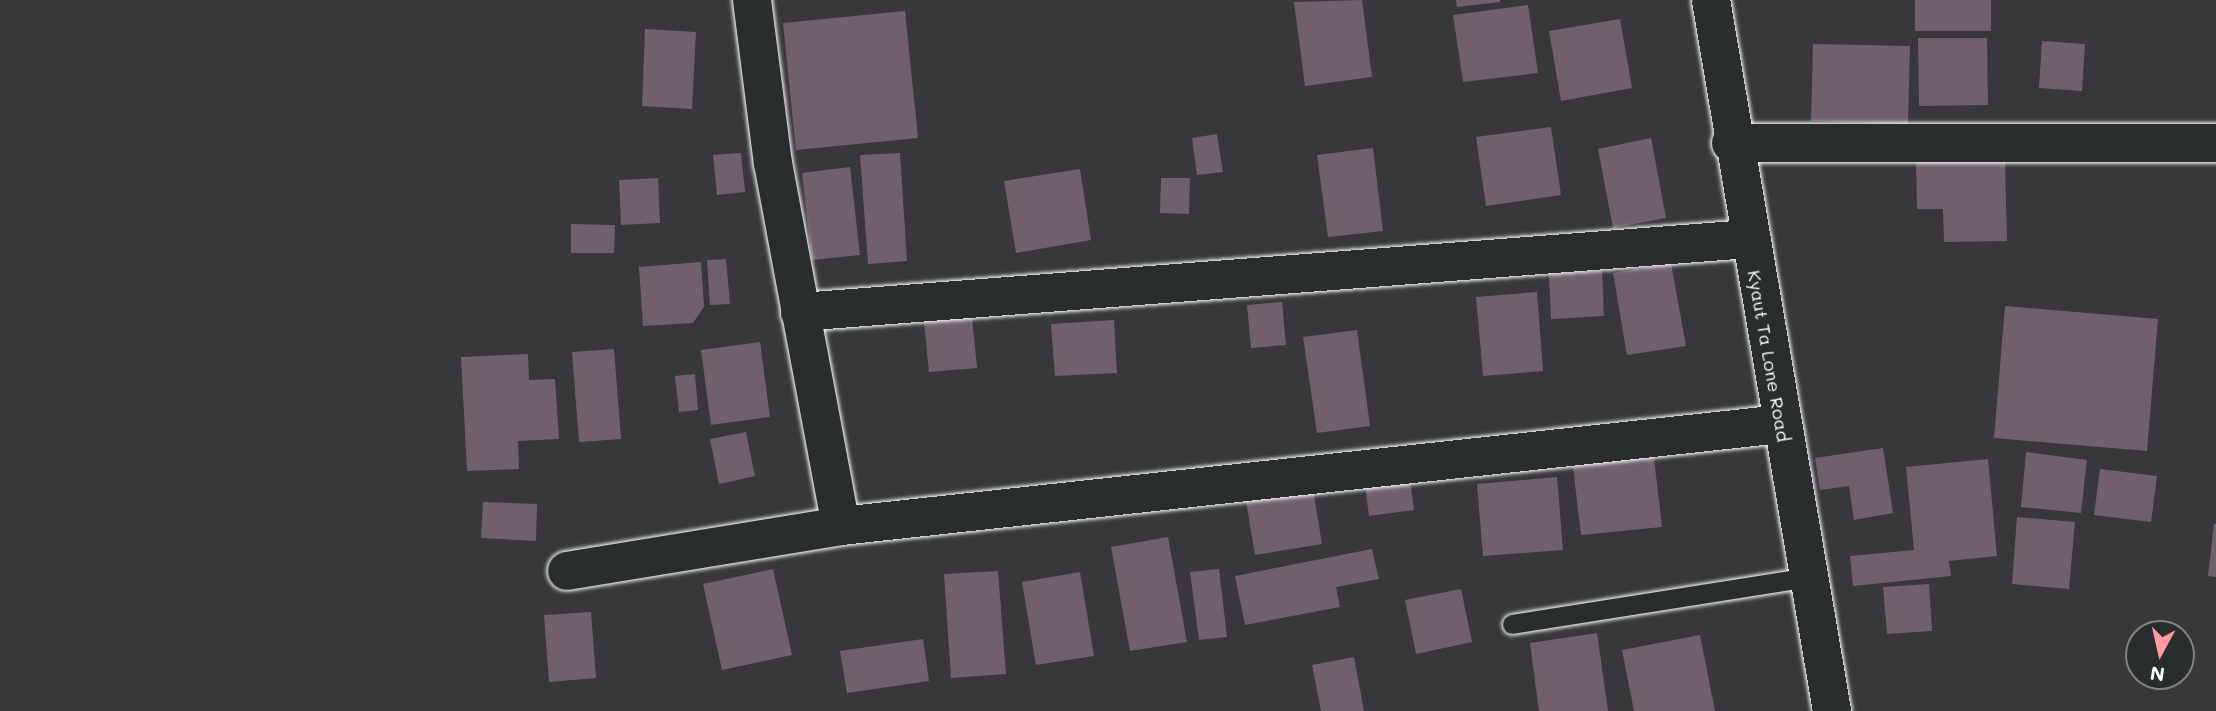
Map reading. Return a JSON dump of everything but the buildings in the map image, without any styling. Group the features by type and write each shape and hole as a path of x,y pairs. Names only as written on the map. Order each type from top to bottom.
{"street":[{"path":"752,0 800,312 841,526"},
{"name":"Kyaut Ta Lone Road","path":"1711,0 1731,143 1832,711"},
{"path":"1731,143 2216,143"},
{"path":"800,312 1748,239"},
{"path":"567,571 841,526 1781,424"}],"lane":[{"path":"1512,624 1808,576"}]}
